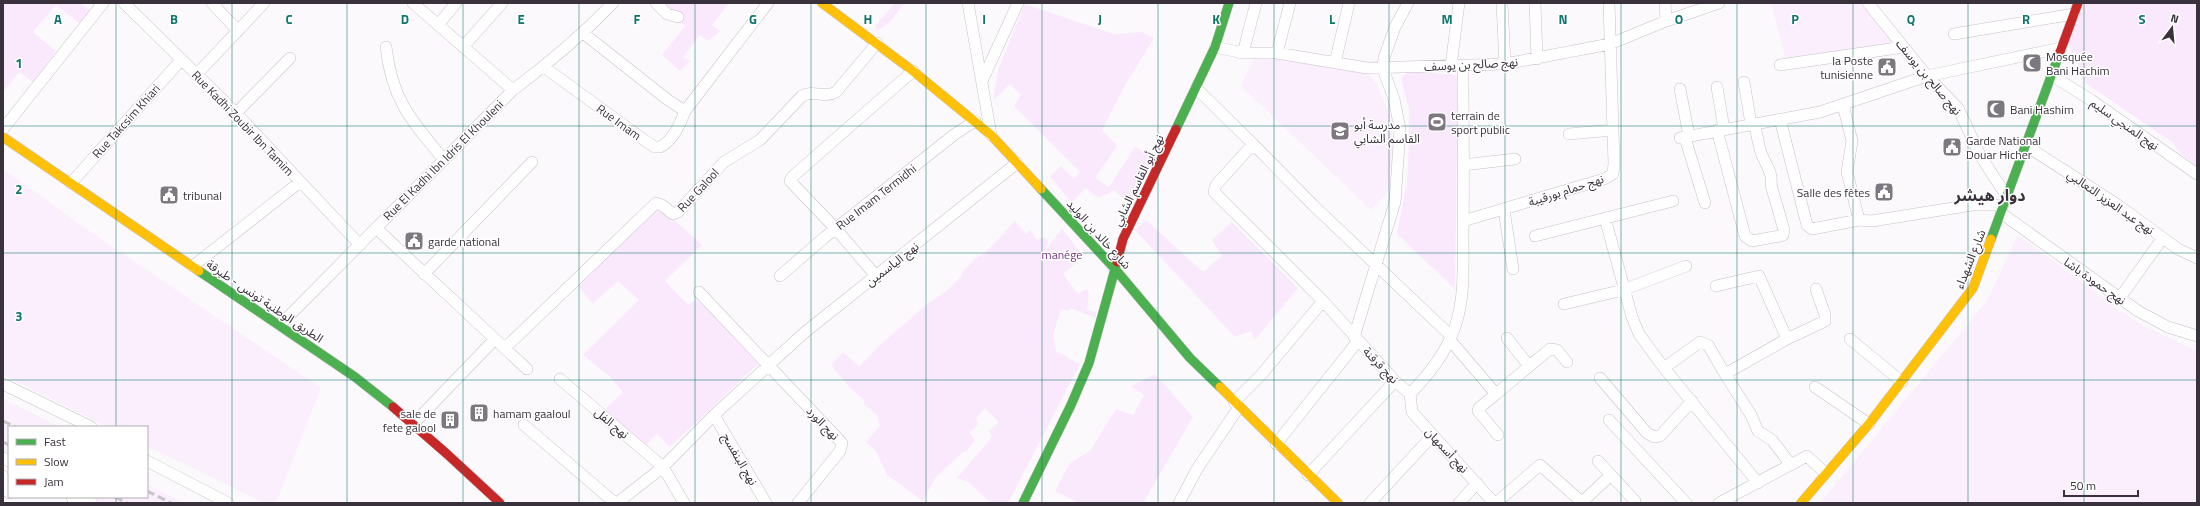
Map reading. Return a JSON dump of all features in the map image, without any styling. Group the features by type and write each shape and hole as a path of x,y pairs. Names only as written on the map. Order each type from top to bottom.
{"street":[{"path":"3,128 103,3"},
{"name":"Rue Kadhi Zoubir Ibn Tamim","path":"124,3 236,113 360,244"},
{"path":"212,3 238,31"},
{"path":"196,75 264,3"},
{"path":"413,3 513,90"},
{"path":"438,25 456,3"},
{"path":"463,47 502,3"},
{"name":"Rue El Kadhi Ibn Idris El Khouleni","path":"280,325 513,90 544,67 584,33 613,3"},
{"path":"656,3 667,14 678,17"},
{"name":"Rue Imam","path":"544,67 655,147 663,146 678,127 685,111 768,3"},
{"name":"شارع خالد بن الوليد","path":"822,3 913,71 991,135 1115,269 1190,358 1236,405 1338,503"},
{"path":"968,3 991,135"},
{"path":"982,81 1018,3"},
{"name":"نهج أبو القاسم الشابي","path":"1024,502 1071,405 1089,363 1129,225 1215,47 1229,3"},
{"path":"1243,53 1256,3"},
{"path":"1277,53 1290,3"},
{"path":"1335,63 1349,3"},
{"path":"1276,444 1356,339 1395,202 1399,148 1398,113 1383,69 1388,41 1408,3"},
{"path":"1410,394 1435,365 1451,338 1461,301 1463,165 1457,66 1458,3"},
{"path":"1502,3 1505,64"},
{"path":"1535,3 1537,59"},
{"name":"نهج حمام بورقيبة","path":"1463,221 1504,210 1610,176 1614,171 1609,3"},
{"path":"1665,3 1666,21"},
{"name":"نهج صالح بن يوسف","path":"1215,47 1243,53 1277,53 1335,63 1383,69 1505,64 1610,44 1666,21 1719,3"},
{"name":"شارع الشهداء","path":"1801,503 1825,473 1869,424 1973,288 2078,3"},
{"name":"نهج صالح بن يوسف","path":"1871,4 1927,76 1958,108 2003,205"},
{"path":"1954,34 2074,14"},
{"path":"584,33 668,100 685,111"},
{"name":"Rue Galool","path":"505,348 656,203 662,205 673,214 678,212 724,162 760,140 802,96 811,93 827,95 836,92 877,43"},
{"path":"386,47 388,65 398,98 408,116 444,160"},
{"path":"1780,65 1904,47"},
{"path":"1685,138 1752,123 1820,112 1927,76 2061,48"},
{"path":"236,113 290,58"},
{"name":"Rue Takcsim Khiari","path":"71,183 181,60"},
{"path":"876,276 836,229 791,184 791,179 913,71"},
{"name":"نهج المنجي سليم","path":"2051,75 2091,100 2197,174"},
{"path":"1717,87 1721,130 1745,236 1752,241 1780,236 1784,232 1771,185 1772,179 1767,163 1761,154 1752,123 1744,82"},
{"path":"1196,88 1451,338 1496,394"},
{"path":"1680,89 1685,138 1705,203"},
{"path":"1843,105 1852,141 1847,172 1859,220"},
{"path":"1780,119 1808,227 1815,229 1859,220 1872,220 1972,204 2003,205"},
{"name":"Rue Imam Termidhi","path":"780,276 836,229 955,134 975,121"},
{"path":"1569,134 1613,130"},
{"name":"الطريق الوطنية تونس - طبرقة","path":"3,137 356,377 414,424 500,503"},
{"name":"نهج قرقنة","path":"1253,144 1216,184 1214,192 1323,301 1395,381 1410,394"},
{"name":"نهج عبد العزيز الثعالبي","path":"2025,145 2118,206 2162,238 2197,258"},
{"path":"1463,165 1515,159"},
{"path":"424,274 475,219 532,162"},
{"name":"نهج الياسمين","path":"616,503 663,467 714,415 768,364 1017,163"},
{"path":"193,266 300,182"},
{"path":"1535,236 1673,201"},
{"name":"نهج حمودة باشا","path":"2003,205 2120,299 2157,322 2197,336"},
{"path":"1504,210 1513,269"},
{"path":"1605,218 1624,290 1639,334 1664,368 1758,483"},
{"path":"376,228 527,369"},
{"path":"2120,299 2162,238"},
{"path":"1564,304 1624,290 1686,266"},
{"path":"1716,286 1759,276 1787,339"},
{"path":"1725,374 1787,339 1825,321 1825,315 1816,289"},
{"path":"699,292 768,364"},
{"path":"1179,503 1197,469 1236,405 1323,301"},
{"path":"1507,338 1528,366"},
{"path":"414,424 495,339"},
{"path":"1850,339 1902,382"},
{"path":"1664,368 1700,342 1708,345 1751,416 1758,431 1772,440 1791,465"},
{"path":"1498,435 1478,411 1479,408 1528,366 1552,348 1557,350 1567,362"},
{"name":"نهج الورد","path":"768,364 839,438 843,445 798,503"},
{"path":"1600,378 1647,433 1654,437 1660,436 1692,401"},
{"name":"نهج الفل","path":"560,379 663,467"},
{"path":"1308,475 1395,381"},
{"path":"3,384 89,426"},
{"path":"1815,387 1869,424"},
{"name":"نهج أسمهان","path":"1410,394 1412,412 1495,503"},
{"name":"نهج البنفسج","path":"714,415 766,503"},
{"path":"1609,420 1686,503"},
{"path":"524,425 616,503"},
{"path":"1370,503 1433,435"},
{"path":"431,453 442,463"},
{"path":"1719,503 1808,456 1825,473"},
{"path":"1598,461 1635,501"},
{"path":"148,462 228,503"},
{"path":"1495,503 1540,465 1583,503 1611,476"},
{"path":"663,467 684,503"},
{"path":"3,476 8,490"},
{"path":"1459,503 1477,483"},
{"path":"82,498 92,503"}],"shaded area":[{"path":"1771,3 1859,3 1898,46 1786,61"},
{"name":"مدرسة أبو القاسم الشابي","path":"1258,51 1362,65 1377,85 1390,115 1393,147 1388,192 1371,210 1241,86"},
{"path":"3,169 82,226 321,388 276,503 264,503 148,446 148,426 105,426 3,375"},
{"path":"2018,235 2138,323 2197,351 2197,503 1820,503 1987,301"},
{"path":"3,399 58,426 8,426 8,454 3,451"},
{"path":"148,485 183,503 104,503 93,498 148,498"}],"green space":[{"path":"3,3 80,3 91,11 79,23 56,5 33,32 56,51 33,82 19,72 3,92"},
{"path":"659,3 729,3 712,25 720,31 708,41 700,35 683,57 690,61 680,71 662,55 685,26"},
{"path":"895,3 904,3 891,21 877,31 875,26"},
{"path":"2084,3 2197,3 2197,166 2181,154 2172,142 2087,84 2068,43"},
{"path":"1025,4 1114,34 1142,32 1154,38 1124,87 1102,130 1117,146 1095,178 1109,187 1135,147 1152,157 1130,205 1115,190 1099,198 1085,188 1072,203 1050,177 1061,166 1074,179 1080,172 1014,106 1021,95 1010,84 993,101 998,70"},
{"name":"terrain de sport public","path":"1409,71 1457,75 1455,289 1397,234 1407,182 1409,140 1409,109 1401,78"},
{"path":"657,205 702,245 665,281 688,305 696,299 761,361 670,447 657,434 638,453 602,412 623,392 610,377 583,355 639,300 618,281 593,304 579,287"},
{"path":"1146,220 1203,272 1222,256 1212,240 1232,222 1298,288 1255,340 1251,331 1235,337 1135,230"},
{"name":"manége","path":"1015,221 1026,234 1030,230 1037,240 1043,237 1049,242 1043,253 1062,229 1084,257 1063,274 1078,294 1086,289 1089,293 1087,310 1096,312 1096,318 1070,308 1069,311 1061,309 1053,335 1056,351 1080,364 1008,503 991,503 968,482 957,478 992,437 989,431 999,422 985,408 976,418 978,425 970,433 975,440 967,451 963,452 935,478 923,501 887,475 876,451 866,442 880,426 877,415 864,404 864,400 850,388 831,365 843,352 859,367 880,345 960,278 964,270 975,259 985,253"},
{"path":"1155,374 1193,417 1143,503 1079,503 1055,491 1070,463 1090,451 1116,409 1133,415 1144,395 1131,386"}],"railway":[{"path":"3,421 14,426"},
{"path":"3,442 8,444"},
{"path":"148,492 171,503"},
{"path":"117,498 127,503"}],"traffic: fast":[{"path":"1176,129 1215,47 1229,3"},
{"path":"1991,239 2060,52"},
{"path":"1041,189 1115,269 1190,358 1220,387"},
{"path":"1023,503 1071,405 1089,363 1117,262"},
{"path":"199,271 355,377 393,407"}],"traffic: slow":[{"path":"822,3 913,71 991,135 1041,189"},
{"path":"3,137 199,271"},
{"path":"1801,503 1869,424 1973,288 1991,239"},
{"path":"1220,387 1338,503"}],"traffic: jam":[{"path":"2060,52 2078,3"},
{"path":"1117,262 1123,239 1176,129"},
{"path":"393,407 500,503"}],"place":[{"name":"Mosquée Bani Hachim","path":"2032,63"},
{"name":"la Poste tunisienne","path":"1887,67"},
{"name":"Bani Hashim","path":"1996,109"},
{"name":"terrain de sport public","path":"1437,122"},
{"name":"مدرسة أبو القاسم الشابي","path":"1340,131"},
{"name":"Garde National Douar Hicher","path":"1952,147"},
{"name":"Salle des fêtes","path":"1884,192"},
{"name":"tribunal","path":"169,195"},
{"name":"garde national","path":"414,241"},
{"name":"hamam gaaloul","path":"479,413"},
{"name":"sale de fete galool","path":"450,420"}],"district":[{"name":"دوار هيشر","path":"1990,195"}]}
